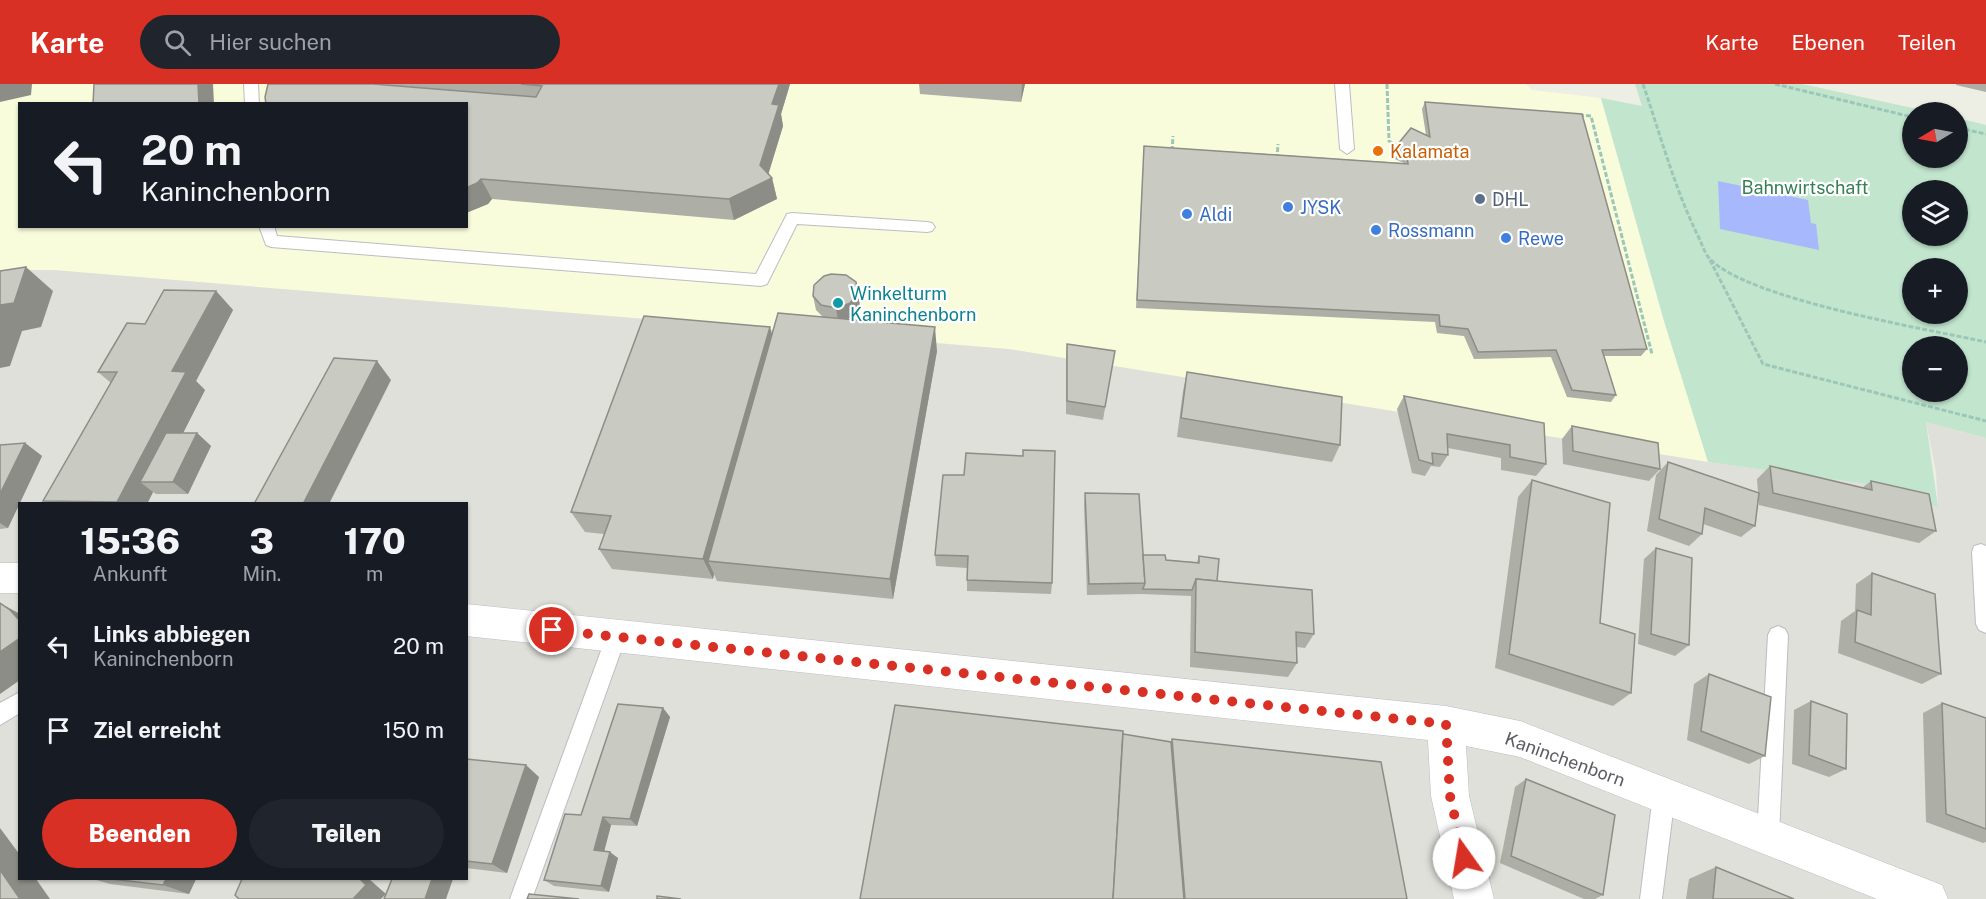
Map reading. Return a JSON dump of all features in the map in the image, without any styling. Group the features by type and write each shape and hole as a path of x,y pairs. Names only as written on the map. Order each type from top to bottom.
{"street":[{"path":"0,578 18,578"},
{"name":"Kaninchenborn","path":"468,620 1446,724 1520,739 1928,899"},
{"path":"1446,724 1450,796 1474,899"}],"lane":[{"path":"251,84 252,102"},
{"path":"1342,84 1347,149"},
{"path":"267,228 271,241 761,280 792,219 927,227"},
{"path":"1981,552 1986,624"},
{"path":"1768,836 1778,635"},
{"path":"521,899 616,637"},
{"path":"0,715 18,703"},
{"path":"1651,899 1664,795"}],"path":[{"path":"1387,84 1389,141 1399,147"},
{"path":"1643,84 1683,205 1763,364 1986,421"},
{"path":"1775,84 1902,115"},
{"path":"1568,114 1591,116 1652,354"},
{"path":"1968,130 1986,134"},
{"path":"1172,155 1173,136"},
{"path":"1277,163 1278,144"},
{"path":"1709,258 1743,280 1790,296 1848,312 1986,342"}],"shaded area":[{"path":"0,84 1526,84 1532,90 1601,98 1664,321 1708,462 1008,349 53,270 0,270"},
{"path":"0,270 53,270 1008,349 1708,462 1860,483 1938,507 1936,472 1926,422 1986,438 1986,899 0,899"}],"green space":[{"name":"Bahnwirtschaft","path":"1635,84 1802,84 1902,106 1902,168 1968,168 1968,120 1986,125 1986,438 1926,422 1938,507 1860,483 1708,462 1664,321 1601,98 1642,106"}],"water":[{"path":"1718,181 1808,200 1811,223 1816,224 1819,250 1720,229"}],"building":[{"path":"94,84 198,84 199,102 93,102"},
{"path":"268,84 373,84 536,97 542,86 521,84 779,84 772,104 779,105 760,165 772,178 729,199 481,179 468,187 468,102 266,102"},
{"path":"1425,102 1582,114 1647,349 1602,350 1616,395 1572,390 1556,350 1478,352 1468,329 1440,326 1439,315 1137,300 1144,146 1408,164 1407,156 1393,150 1411,128 1430,137"},
{"path":"26,267 14,303 0,305 0,271"},
{"path":"846,275 856,282 858,293 850,303 836,308 821,305 813,296 814,285 824,276"},
{"path":"164,290 216,291 172,371 186,372 117,502 43,501 117,372 98,372 127,323 145,324"},
{"path":"778,313 935,327 890,579 708,561"},
{"path":"644,316 770,327 703,559 599,549 611,516 571,512"},
{"path":"1067,344 1115,351 1105,407 1067,401"},
{"path":"334,358 377,361 304,502 255,502"},
{"path":"1187,372 1342,397 1340,445 1181,418"},
{"path":"1404,396 1544,423 1546,464 1510,457 1510,445 1447,434 1448,455 1432,453 1433,464 1419,460"},
{"path":"1572,426 1658,443 1660,469 1573,451"},
{"path":"166,433 197,433 173,482 140,482"},
{"path":"25,443 0,494 0,445"},
{"path":"1023,450 1055,451 1052,583 967,580 968,556 935,555 943,475 964,475 966,453 1023,456"},
{"path":"1668,462 1759,493 1755,526 1705,508 1702,534 1659,519"},
{"path":"1770,466 1872,490 1871,481 1929,494 1936,531 1773,493"},
{"path":"1532,480 1610,503 1600,623 1635,634 1631,693 1509,654"},
{"path":"1085,493 1139,494 1145,583 1089,584"},
{"path":"1656,548 1692,558 1689,645 1651,634"},
{"path":"1143,555 1165,555 1166,560 1199,563 1199,556 1219,559 1217,581 1196,579 1192,590 1143,589 1145,583"},
{"path":"1872,573 1935,594 1941,674 1855,642 1857,610 1871,615"},
{"path":"1196,579 1312,590 1314,634 1296,632 1297,663 1195,652"},
{"path":"0,603 18,619 18,639 0,652"},
{"path":"1709,674 1771,697 1765,756 1701,731"},
{"path":"1811,701 1847,714 1846,769 1809,755"},
{"path":"1942,703 1986,718 1986,829 1946,814"},
{"path":"618,704 663,708 630,819 603,817 594,850 610,852 601,886 544,880 565,814 581,815"},
{"path":"895,705 1123,731 1113,899 860,899"},
{"path":"1123,734 1171,742 1184,899 1113,899"},
{"path":"1172,739 1381,762 1407,899 1185,899"},
{"path":"468,759 526,765 492,864 468,861"},
{"path":"1526,779 1615,815 1603,895 1511,856"},
{"path":"1716,867 1794,899 1713,899"},
{"path":"0,870 20,899 0,899"},
{"path":"120,880 166,880 163,885"},
{"path":"242,880 361,880 366,885 353,899 239,899 235,895"},
{"path":"392,880 432,880 425,899 384,899"},
{"path":"529,894 579,899 527,899"},
{"path":"657,896 681,899 657,899"}],"place":[{"name":"Kalamata","path":"1378,151"},
{"name":"DHL","path":"1480,199"},
{"name":"JYSK","path":"1288,207"},
{"name":"Aldi","path":"1187,214"},
{"name":"Rossmann","path":"1376,230"},
{"name":"Rewe","path":"1506,238"},
{"name":"Winkelturm Kaninchenborn","path":"838,303"}],"route":[{"path":"552,630 1446,724 1450,796 1464,858"}]}
